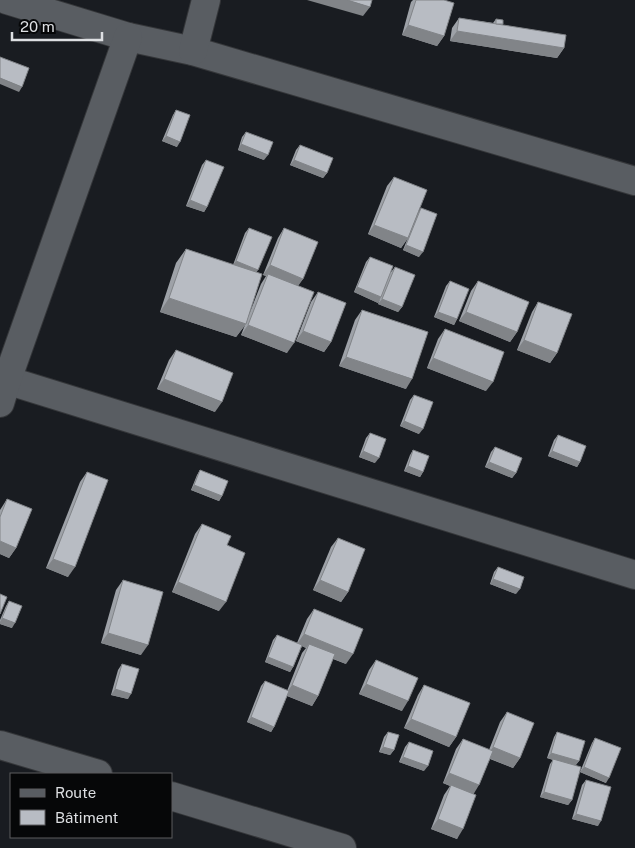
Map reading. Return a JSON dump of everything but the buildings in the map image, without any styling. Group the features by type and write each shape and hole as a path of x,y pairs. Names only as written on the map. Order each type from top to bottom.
{"street":[{"path":"7,0 128,37 193,51 635,181"},
{"path":"193,51 206,0"},
{"path":"128,37 2,387 635,575"},
{"path":"0,745 95,773"},
{"path":"172,796 342,848"}]}
